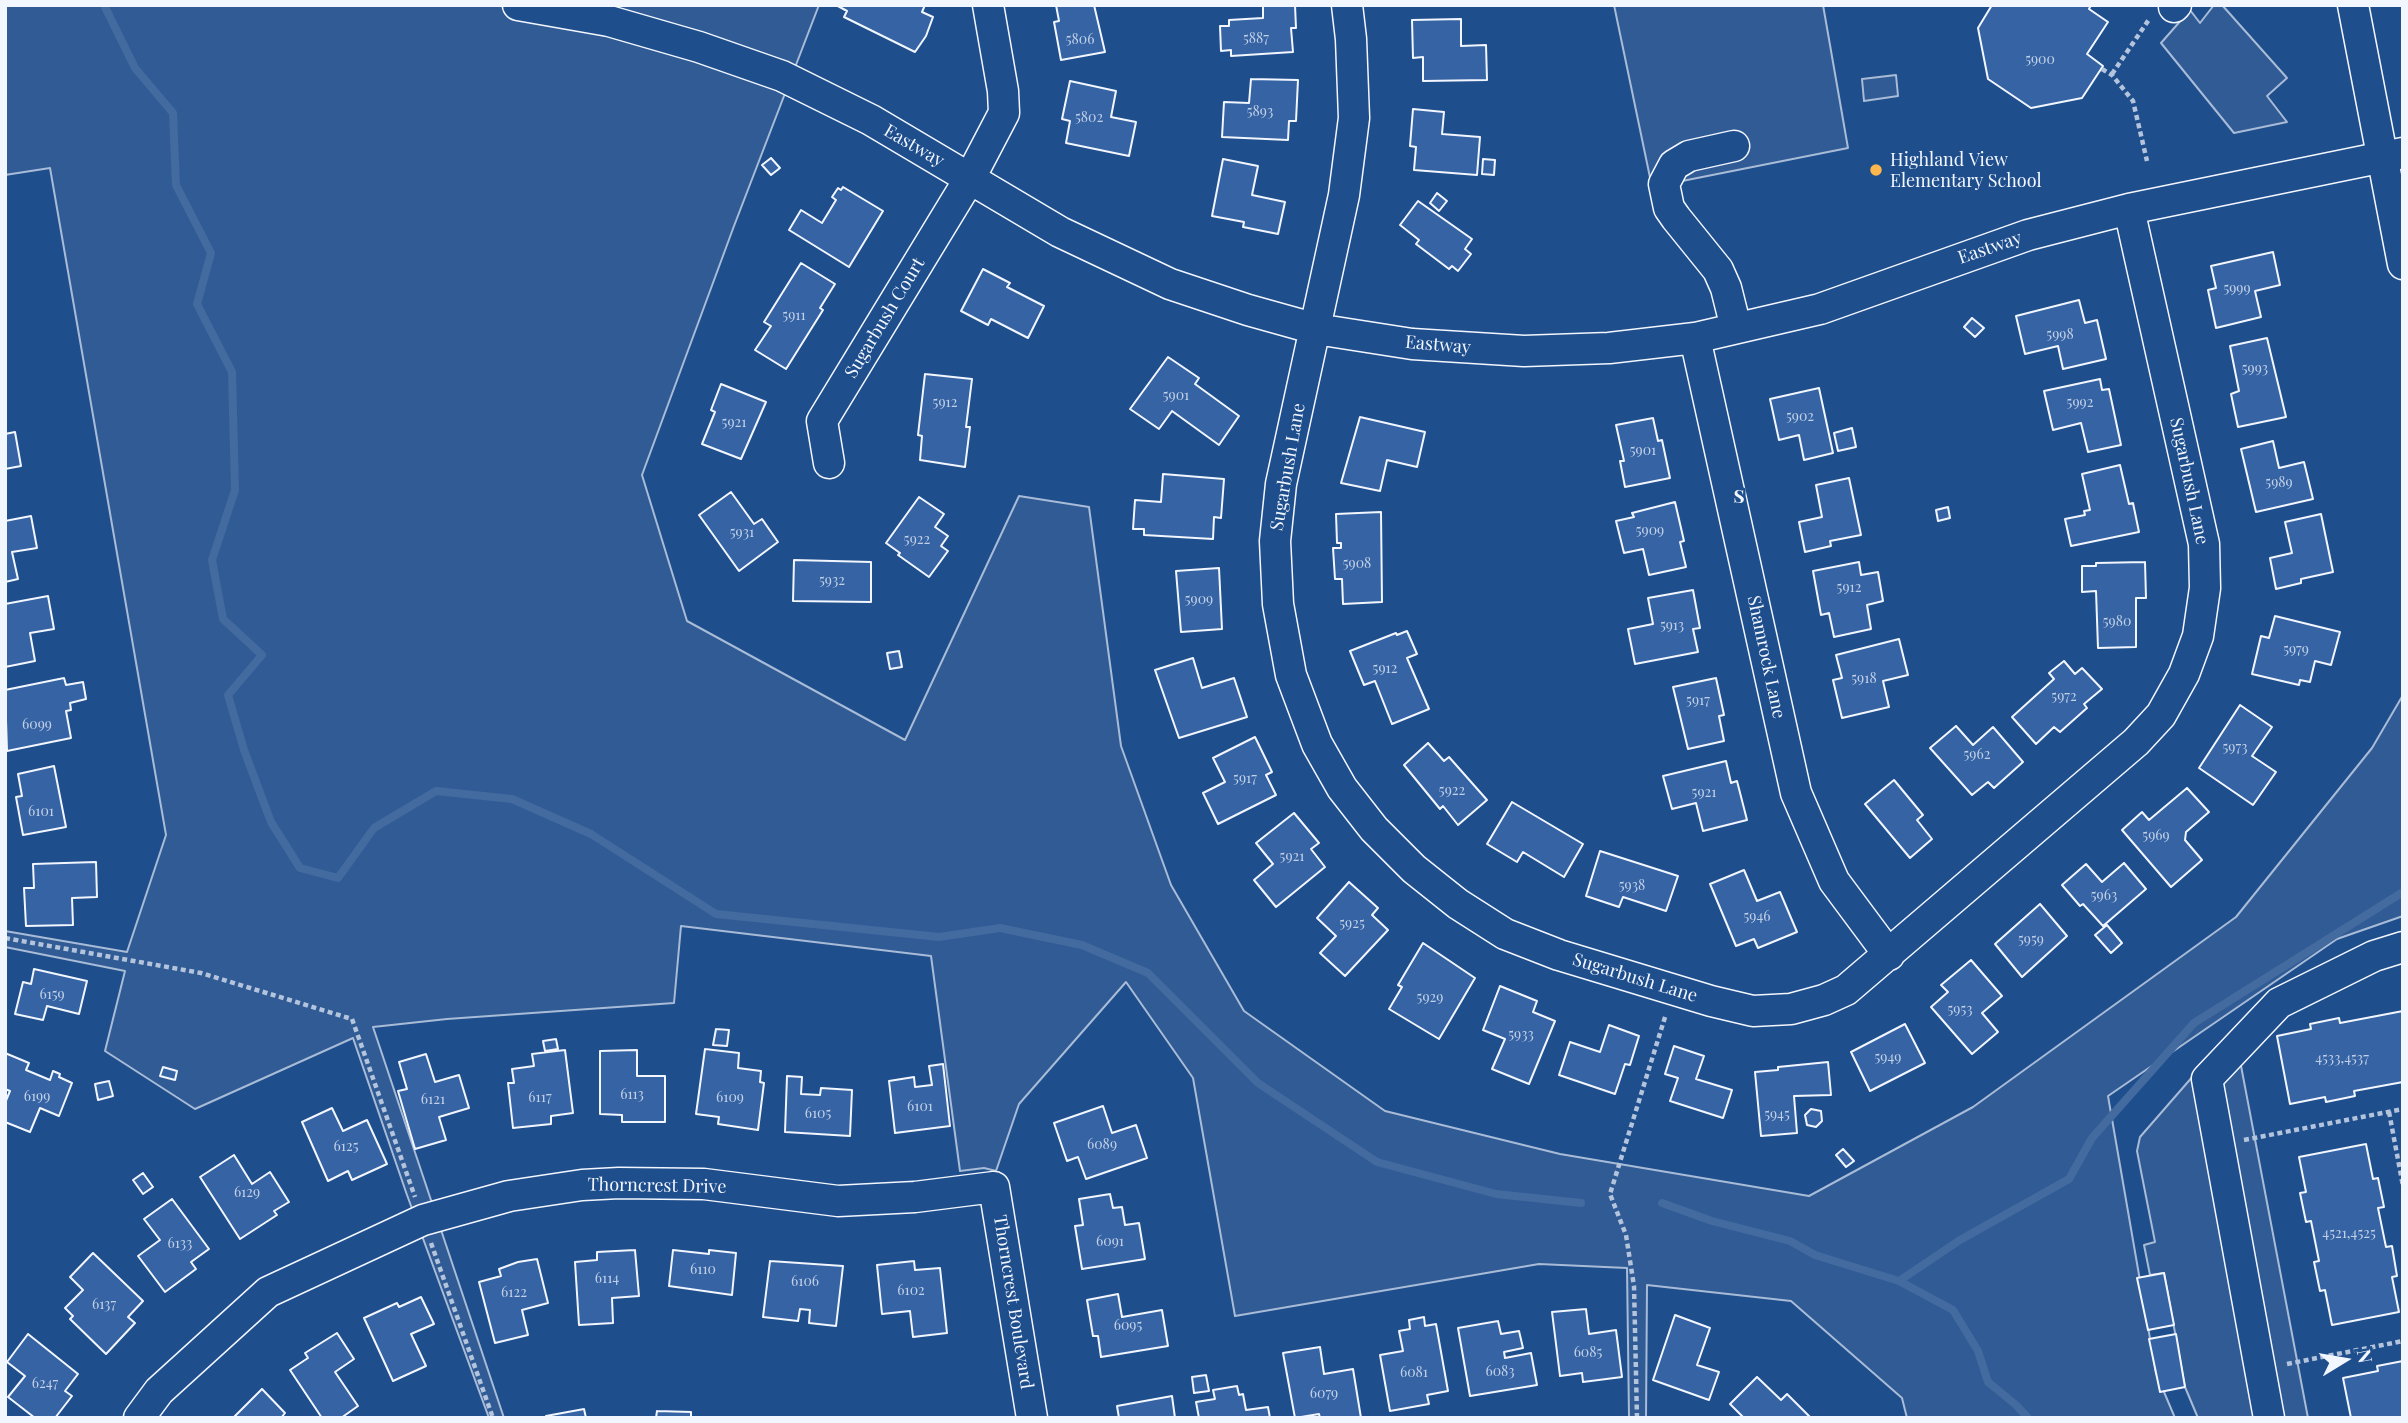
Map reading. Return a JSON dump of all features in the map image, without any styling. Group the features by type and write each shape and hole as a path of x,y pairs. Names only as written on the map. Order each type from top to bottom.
{"street":[{"name":"Eastway","path":"518,5 609,21 699,47 782,76 871,120 1060,232 1170,284 1316,329 1412,344 1524,351 1609,348 1695,338 1820,309 2028,235 2129,209 2393,155"},
{"path":"970,178 1004,113 1003,91 988,5"},
{"name":"Sugarbush Lane","path":"1347,5 1352,39 1354,118 1344,195 1281,484 1275,541 1278,604 1291,675 1317,744 1342,788 1374,830 1414,869 1458,904 1505,934 1548,951 1753,1011 1791,1009 1824,1000 1846,990 2136,742 2161,715 2184,674 2198,636 2205,588 2204,544 2129,209"},
{"path":"2353,5 2393,155 2403,264"},
{"path":"1734,146 1689,156 1675,165 1664,184 1669,208 1718,270 1726,288 1736,328"},
{"name":"Sugarbush Court","path":"829,463 822,421 970,178"},
{"name":"Shamrock Lane","path":"1695,338 1796,793 1834,881 1889,955"},
{"path":"2269,1418 2207,1079 2279,1003 2374,956 2403,947"},
{"name":"Thorncrest Drive","path":"139,1418 159,1391 268,1292 423,1220 509,1196 582,1185 704,1184 838,1201 915,1197 994,1186"},
{"name":"Thorncrest Boulevard","path":"994,1186 1032,1418"}],"path":[{"path":"2112,75 2167,10"},
{"path":"2102,68 2112,75 2133,101 2147,161"},
{"path":"5,938 201,973 352,1018 417,1204"},
{"path":"1637,1418 1634,1286 1626,1235 1611,1194 1673,989"},
{"path":"2219,1144 2403,1109"},
{"path":"2389,1112 2403,1186"},
{"path":"428,1236 493,1418"},
{"path":"2260,1369 2403,1341"}],"shaded area":[{"path":"5,5 819,5 642,475 687,621 905,740 1019,496 1089,507 1121,746 1171,885 1244,1011 1385,1111 1560,1154 1809,1196 1973,1107 2236,917 2372,748 2403,695 2403,916 2337,939 2108,1096 2156,1373 2175,1418 1907,1418 1902,1398 1791,1301 1647,1285 1646,1418 1629,1417 1627,1268 1539,1264 1235,1316 1193,1078 1126,982 1019,1104 996,1171 984,1168 960,1171 931,956 681,926 674,1003 373,1027 504,1418 489,1418 353,1038 195,1109 105,1051 125,971 5,947 5,931 127,952 166,835 50,168 5,175"},
{"path":"1614,5 1823,5 1848,148 1652,187"},
{"path":"2214,5 2222,5 2287,78 2267,96 2287,122 2234,133 2161,43 2190,10 2200,23"},
{"path":"1896,75 1898,96 1864,101 1862,79"},
{"path":"2234,1029 2308,1418 2198,1418 2185,1387 2164,1273 2150,1275 2144,1245 2155,1242 2137,1151 2140,1137"}],"building":[{"path":"836,5 925,5 922,12 933,17 926,36 915,52 844,17 847,11"},
{"path":"1056,5 1094,5 1105,52 1061,60 1054,22 1059,21"},
{"path":"1263,5 1295,5 1296,28 1291,28 1293,52 1231,56 1231,50 1221,51 1220,26 1229,26 1229,20 1263,18"},
{"path":"1992,5 2091,5 2089,9 2108,22 2087,54 2103,66 2082,98 2031,108 1988,79 1978,28"},
{"path":"1461,19 1461,46 1486,45 1487,80 1423,81 1423,57 1413,58 1412,20"},
{"path":"1251,79 1298,80 1296,121 1289,121 1288,140 1222,137 1224,102 1249,103"},
{"path":"1070,81 1116,91 1111,117 1136,122 1129,156 1066,143 1070,121 1062,119"},
{"path":"1413,109 1444,112 1442,134 1480,137 1477,175 1414,170 1416,147 1410,146"},
{"path":"771,158 780,168 771,175 762,165"},
{"path":"1223,159 1258,166 1252,195 1285,202 1278,234 1243,227 1244,222 1212,216"},
{"path":"1483,159 1495,160 1494,175 1482,174"},
{"path":"843,187 883,211 849,267 789,230 801,210 822,223 836,200 832,197 838,188 841,190"},
{"path":"1437,193 1447,201 1439,211 1430,203"},
{"path":"1418,201 1472,239 1465,249 1471,254 1458,271 1452,266 1449,269 1416,244 1419,240 1400,225"},
{"path":"2273,252 2280,285 2255,291 2261,317 2216,328 2208,290 2216,288 2211,266"},
{"path":"801,263 835,284 820,308 823,310 786,369 755,350 771,326 764,322"},
{"path":"983,269 1010,283 1007,287 1044,306 1028,338 991,319 988,325 961,311"},
{"path":"2079,300 2085,323 2097,320 2106,359 2063,369 2058,346 2025,354 2016,316"},
{"path":"1972,318 1984,328 1975,337 1964,327"},
{"path":"2267,338 2286,417 2238,427 2231,394 2239,391 2230,346"},
{"path":"1168,357 1199,378 1195,384 1239,416 1219,445 1172,411 1159,429 1130,409"},
{"path":"925,374 972,379 966,427 970,427 965,467 920,460 922,436 918,435"},
{"path":"2100,379 2102,390 2109,389 2121,445 2088,452 2081,423 2053,430 2044,391"},
{"path":"721,384 766,402 741,459 702,444 715,412 711,410"},
{"path":"1819,388 1833,453 1804,460 1799,435 1779,440 1770,399"},
{"path":"1360,417 1425,432 1417,467 1387,460 1380,491 1341,483"},
{"path":"1653,418 1658,441 1662,440 1670,478 1625,487 1620,461 1624,461 1616,425"},
{"path":"1852,428 1856,447 1838,451 1834,433"},
{"path":"15,432 21,466 5,469 5,434"},
{"path":"2273,441 2279,468 2304,462 2313,499 2256,512 2241,449"},
{"path":"2120,465 2129,504 2133,503 2139,532 2071,546 2065,519 2085,515 2084,511 2090,510 2082,474"},
{"path":"1163,474 1224,479 1221,518 1214,517 1213,539 1144,535 1144,529 1133,529 1135,500 1161,502"},
{"path":"1849,478 1861,535 1830,541 1831,546 1805,552 1799,522 1822,517 1816,485"},
{"path":"731,492 754,524 762,519 778,542 739,571 699,515"},
{"path":"919,497 944,514 935,527 948,536 941,546 948,551 929,577 886,543"},
{"path":"1675,502 1684,541 1680,542 1686,567 1649,575 1643,549 1624,553 1616,521 1634,517 1632,513"},
{"path":"1948,507 1950,518 1938,521 1936,510"},
{"path":"1381,512 1382,602 1343,604 1342,579 1335,579 1333,548 1341,548 1341,543 1337,543 1336,514"},
{"path":"2321,514 2333,572 2301,579 2301,583 2276,589 2270,558 2292,553 2285,522"},
{"path":"31,516 37,548 12,552 18,579 5,582 5,521"},
{"path":"794,560 871,562 871,602 793,601"},
{"path":"1859,562 1861,575 1878,572 1883,601 1867,605 1871,629 1834,637 1829,613 1821,615 1813,571"},
{"path":"2145,562 2146,598 2136,598 2136,647 2098,648 2096,591 2082,592 2082,566 2096,566 2096,563"},
{"path":"1219,568 1222,629 1181,632 1176,571"},
{"path":"1693,590 1700,628 1693,629 1698,652 1635,664 1628,629 1653,624 1648,598"},
{"path":"48,596 54,629 30,633 35,661 5,667 5,604"},
{"path":"2275,616 2340,632 2331,665 2315,661 2310,682 2300,680 2299,685 2252,674 2261,636 2269,638"},
{"path":"1407,631 1417,654 1407,658 1429,709 1392,724 1375,681 1364,685 1350,651"},
{"path":"1899,639 1908,675 1883,681 1889,707 1842,718 1833,680 1842,678 1836,655"},
{"path":"899,651 902,667 890,669 887,653"},
{"path":"1193,658 1202,688 1234,678 1247,717 1179,738 1155,670"},
{"path":"2064,661 2075,674 2082,668 2102,689 2084,704 2087,708 2060,732 2054,727 2036,744 2012,717 2054,679 2049,673"},
{"path":"64,678 66,685 83,682 86,699 70,703 71,710 66,711 71,738 7,751 5,690"},
{"path":"1716,678 1724,715 1719,716 1724,741 1688,749 1673,687"},
{"path":"2240,705 2272,727 2252,756 2276,772 2253,805 2199,768"},
{"path":"1956,726 1973,745 1993,727 2023,762 1994,788 1988,782 1972,795 1930,748"},
{"path":"1255,737 1272,772 1266,775 1276,795 1218,824 1203,793 1225,782 1213,758"},
{"path":"1428,743 1444,761 1449,757 1487,800 1458,825 1443,806 1440,809 1404,765"},
{"path":"1726,761 1731,783 1737,781 1747,820 1703,831 1696,803 1672,809 1663,776"},
{"path":"54,766 66,827 23,835 16,797 22,796 18,774"},
{"path":"1894,780 1923,815 1917,820 1932,839 1910,858 1865,804"},
{"path":"2187,788 2209,812 2186,832 2185,840 2202,860 2171,887 2122,830 2142,812 2149,820"},
{"path":"1512,802 1583,844 1564,877 1523,852 1517,862 1487,844"},
{"path":"1294,813 1319,843 1311,849 1325,867 1276,907 1254,880 1273,864 1256,843"},
{"path":"1600,851 1678,876 1666,911 1623,897 1619,907 1586,896"},
{"path":"96,862 97,897 72,898 73,925 26,926 24,888 34,888 33,864"},
{"path":"2124,863 2146,889 2103,926 2083,904 2080,906 2062,885 2086,864 2102,882"},
{"path":"1744,870 1757,901 1780,892 1797,932 1758,948 1754,939 1736,946 1710,884"},
{"path":"1349,882 1378,908 1372,915 1388,930 1345,976 1320,953 1336,936 1317,918"},
{"path":"2040,904 2067,936 2022,977 1995,944"},
{"path":"2107,925 2122,943 2111,953 2095,935"},
{"path":"1423,943 1475,978 1439,1039 1389,1009 1402,987 1398,985"},
{"path":"1971,960 2002,996 1982,1013 1998,1032 1972,1054 1931,1007 1948,992 1941,985"},
{"path":"34,969 87,981 79,1014 47,1006 43,1020 15,1014 23,982 31,984"},
{"path":"1500,986 1537,1001 1533,1012 1555,1021 1529,1084 1492,1069 1505,1039 1483,1030"},
{"path":"2403,1011 2403,1082 2354,1091 2355,1096 2326,1102 2325,1097 2290,1104 2277,1036 2311,1029 2310,1024 2339,1018 2340,1023"},
{"path":"1905,1024 1925,1063 1870,1091 1851,1052"},
{"path":"1609,1025 1639,1036 1630,1065 1625,1064 1615,1094 1559,1075 1570,1042 1600,1052"},
{"path":"716,1029 729,1030 727,1046 713,1045"},
{"path":"556,1039 558,1049 545,1051 543,1041"},
{"path":"1674,1046 1704,1056 1696,1079 1732,1090 1723,1118 1670,1101 1678,1078 1665,1074"},
{"path":"705,1049 739,1053 738,1068 761,1071 760,1082 764,1083 758,1130 718,1124 719,1117 696,1114"},
{"path":"565,1050 573,1113 551,1116 551,1124 513,1128 508,1083 514,1083 512,1069 534,1066 532,1054"},
{"path":"637,1050 637,1076 665,1076 665,1122 622,1122 622,1115 600,1114 600,1051"},
{"path":"5,1053 29,1063 26,1070 50,1080 53,1071 72,1083 59,1116 40,1108 30,1132 5,1122 5,1103 10,1091 5,1089"},
{"path":"426,1054 435,1082 459,1075 469,1108 439,1117 446,1140 415,1149 398,1091 407,1089 399,1062"},
{"path":"1828,1062 1831,1095 1794,1096 1797,1133 1761,1136 1755,1072"},
{"path":"943,1064 950,1126 895,1133 889,1081 914,1077 915,1087 932,1085 929,1066"},
{"path":"163,1067 177,1071 175,1080 160,1076"},
{"path":"787,1076 802,1077 801,1094 820,1095 821,1088 852,1090 850,1136 785,1132"},
{"path":"109,1081 113,1096 98,1100 95,1084"},
{"path":"1103,1106 1112,1133 1136,1125 1147,1158 1086,1179 1078,1157 1067,1161 1054,1123"},
{"path":"332,1108 343,1131 367,1120 387,1164 352,1180 348,1171 328,1181 302,1122"},
{"path":"1811,1109 1821,1111 1822,1121 1816,1127 1807,1125 1805,1115"},
{"path":"2366,1144 2373,1179 2378,1178 2384,1207 2378,1208 2386,1247 2392,1246 2397,1276 2392,1277 2399,1312 2332,1325 2325,1290 2320,1291 2314,1262 2319,1261 2311,1221 2306,1222 2300,1193 2306,1192 2299,1157"},
{"path":"1843,1149 1854,1161 1846,1167 1836,1155"},
{"path":"234,1155 252,1184 270,1172 289,1202 274,1211 277,1215 240,1239 200,1177"},
{"path":"143,1173 153,1187 143,1194 133,1180"},
{"path":"1110,1194 1113,1208 1122,1207 1125,1225 1139,1223 1145,1259 1082,1269 1075,1226 1083,1225 1079,1199"},
{"path":"172,1199 209,1249 191,1262 196,1269 165,1292 138,1256 160,1240 144,1219"},
{"path":"635,1250 639,1296 612,1298 613,1323 579,1325 575,1262 597,1260 597,1252"},
{"path":"673,1250 709,1254 709,1250 736,1253 732,1295 669,1286"},
{"path":"93,1253 143,1301 128,1317 135,1323 106,1354 70,1319 73,1316 65,1308 83,1290 70,1277"},
{"path":"537,1259 548,1303 522,1310 528,1335 495,1343 479,1282 501,1276 499,1269"},
{"path":"770,1261 843,1266 836,1326 809,1323 810,1310 800,1309 798,1321 763,1317"},
{"path":"914,1261 915,1270 940,1268 947,1333 913,1337 910,1311 882,1314 877,1265"},
{"path":"2164,1273 2174,1325 2148,1330 2137,1278"},
{"path":"1118,1294 1122,1317 1162,1310 1168,1346 1101,1357 1098,1336 1093,1336 1087,1300"},
{"path":"421,1297 434,1324 411,1334 426,1366 393,1381 364,1318 397,1303 399,1307"},
{"path":"1586,1309 1589,1334 1616,1330 1622,1377 1583,1382 1582,1373 1560,1376 1552,1312"},
{"path":"1675,1315 1710,1328 1697,1365 1719,1372 1709,1400 1653,1380"},
{"path":"1424,1317 1425,1326 1436,1324 1448,1391 1427,1395 1429,1404 1390,1411 1380,1355 1403,1351 1399,1331 1410,1329 1409,1320"},
{"path":"1498,1321 1501,1334 1519,1331 1523,1348 1504,1352 1505,1358 1531,1353 1537,1385 1470,1396 1458,1328"},
{"path":"337,1333 354,1359 335,1372 358,1406 341,1418 322,1418 290,1370 308,1358 305,1353"},
{"path":"28,1334 78,1374 65,1391 72,1396 55,1418 35,1418 8,1397 25,1376 7,1362"},
{"path":"2176,1334 2185,1387 2160,1392 2149,1339"},
{"path":"1320,1347 1324,1374 1353,1369 1361,1418 1320,1418 1319,1414 1295,1418 1283,1353"},
{"path":"2403,1361 2403,1418 2351,1418 2343,1378 2378,1371 2377,1366"},
{"path":"1206,1375 1209,1391 1194,1393 1192,1377"},
{"path":"1757,1377 1781,1400 1787,1394 1811,1418 1744,1418 1730,1404"},
{"path":"1237,1386 1239,1395 1243,1394 1246,1410 1268,1407 1270,1418 1199,1418 1196,1402 1215,1399 1213,1390"},
{"path":"262,1389 285,1413 281,1418 233,1418"},
{"path":"1172,1396 1175,1418 1119,1418 1117,1406"},
{"path":"584,1409 586,1418 546,1418 546,1416"},
{"path":"657,1411 691,1412 691,1418 656,1418"}],"waterway":[{"path":"104,5 135,68 173,113 176,185 211,253 197,304 232,372 235,490 212,560 223,619 262,655 228,695 244,750 271,822 300,868 338,878 374,828 436,791 512,799 591,834 716,914 939,937 1000,928 1082,945 1148,973 1258,1083 1377,1162 1496,1194 1581,1203"},
{"path":"1899,1281 1960,1240 2069,1179 2092,1138 2194,1023 2403,892"},
{"path":"1662,1203 1712,1221 1790,1241 1815,1255 1899,1281 1953,1310 1978,1351 1988,1382 2028,1418"}],"place":[{"name":"Highland View Elementary School","path":"1876,170"}],"district":[{"name":"S","path":"1739,497"}]}
